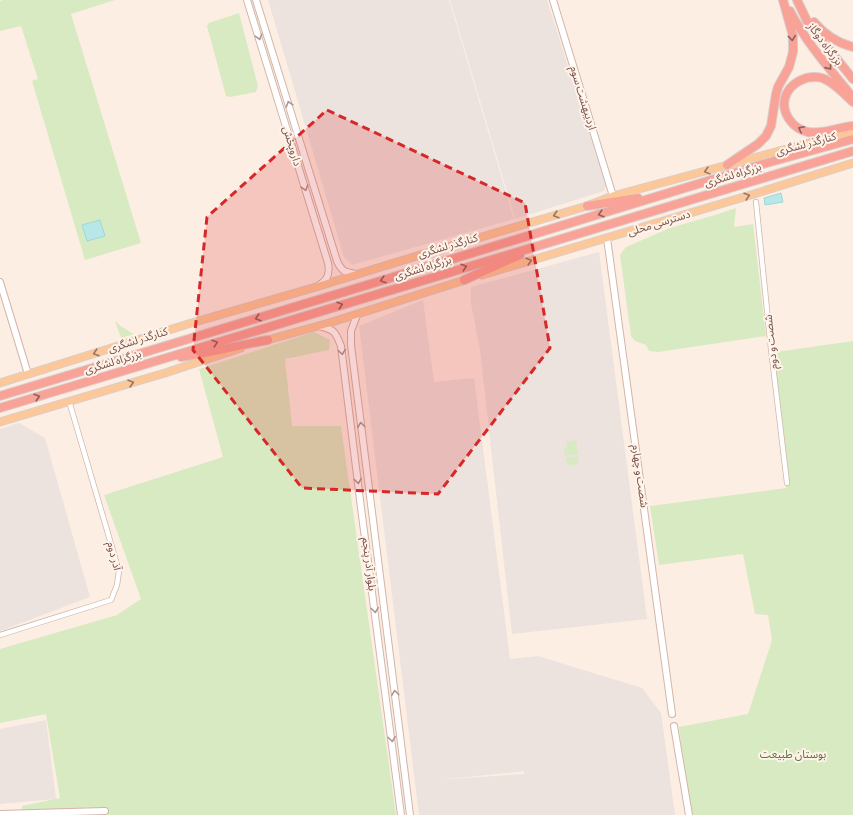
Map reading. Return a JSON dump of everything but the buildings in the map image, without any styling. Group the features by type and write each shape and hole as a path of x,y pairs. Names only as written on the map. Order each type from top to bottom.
{"highway":[{"name":"بزرگراه دوگاز","path":"783,0 794,20 816,52 853,98"},
{"path":"726,165 758,144 766,136 770,126 778,87 789,67 793,52 793,36 783,0"},
{"name":"بزرگراه دوگاز","path":"797,0 808,21 853,79"},
{"path":"797,0 819,28 830,38 844,45 853,47"},
{"path":"853,102 833,84 822,78 811,77 800,80 791,87 785,97 784,106 786,114 791,122 797,128 808,132 820,132 853,126"},
{"name":"بزرگراه لشگری","path":"0,396 756,166 853,139"},
{"name":"بزرگراه لشگری","path":"0,408 853,151"},
{"path":"587,206 672,192"},
{"path":"464,280 558,239"},
{"path":"151,362 268,340"}],"main road":[{"name":"کنارگذر لشگری","path":"0,383 188,324 587,206 613,196 853,131"},
{"name":"دسترسی محلی","path":"464,280 853,163"},
{"path":"0,422 165,373 268,340 357,315 464,280"}],"street":[{"name":"داروپخش","path":"247,0 328,263 328,278 316,287"},
{"name":"داروپخش","path":"256,0 337,262"},
{"name":"اردیبهشت سوم","path":"553,0 613,196"},
{"name":"شصت و دوم","path":"756,202 771,349 787,483"},
{"name":"شصت و چهارم","path":"607,238 672,714"},
{"path":"328,263 332,265 337,262 345,272 358,274"},
{"path":"0,282 28,374"},
{"name":"بلوار آذر پنجم","path":"357,315 351,331 351,345 410,815"},
{"name":"بلوار آذر پنجم","path":"319,326 332,329 337,335 341,346 402,815"},
{"name":"آذر دوم","path":"0,635 111,600 117,585 119,571 69,401"},
{"path":"674,726 689,815"},
{"path":"0,814 105,811"}],"highlighted area":[{"path":"327,110 525,203 550,348 438,494 302,488 193,350 207,217"}],"shaded area":[{"path":"268,0 449,0 514,219 352,265 344,257"},
{"path":"450,0 547,0 606,186 604,191 515,219"},
{"path":"599,252 647,619 512,634 480,350 471,303 471,287"},
{"path":"423,300 434,382 474,378 510,659 538,656 642,688 661,713 675,815 419,815 359,326","holes":["524,771 524,774 438,780"]},
{"path":"19,423 45,438 90,597 0,631 0,429"},
{"path":"46,720 56,799 0,804 0,729"}],"green space":[{"path":"115,0 71,14 141,243 85,260 32,81 38,79 21,26 0,31 0,1"},
{"path":"239,13 258,86 256,92 230,97 226,96 207,26 209,23"},
{"path":"736,208 734,227 753,224 766,336 658,352 649,351 646,345 635,341 631,336 620,255 626,247 670,228"},
{"path":"115,321 122,327 134,334 121,338"},
{"path":"314,332 330,340 329,350 285,359 292,426 341,426 396,815 23,815 22,806 60,798 46,714 0,723 0,649 117,615 141,599 104,495 223,457 199,369"},
{"name":"بوستان طبیعت","path":"853,341 853,815 691,815 679,727 748,714 772,640 768,615 755,614 743,554 659,565 650,506 786,488 769,353"},
{"path":"576,440 578,454 565,456 564,448 567,448 566,442"},
{"path":"578,456 579,464 567,466 566,458"}],"water":[{"path":"781,193 783,202 765,205 764,198"},
{"path":"100,220 105,236 87,241 82,225"}]}
